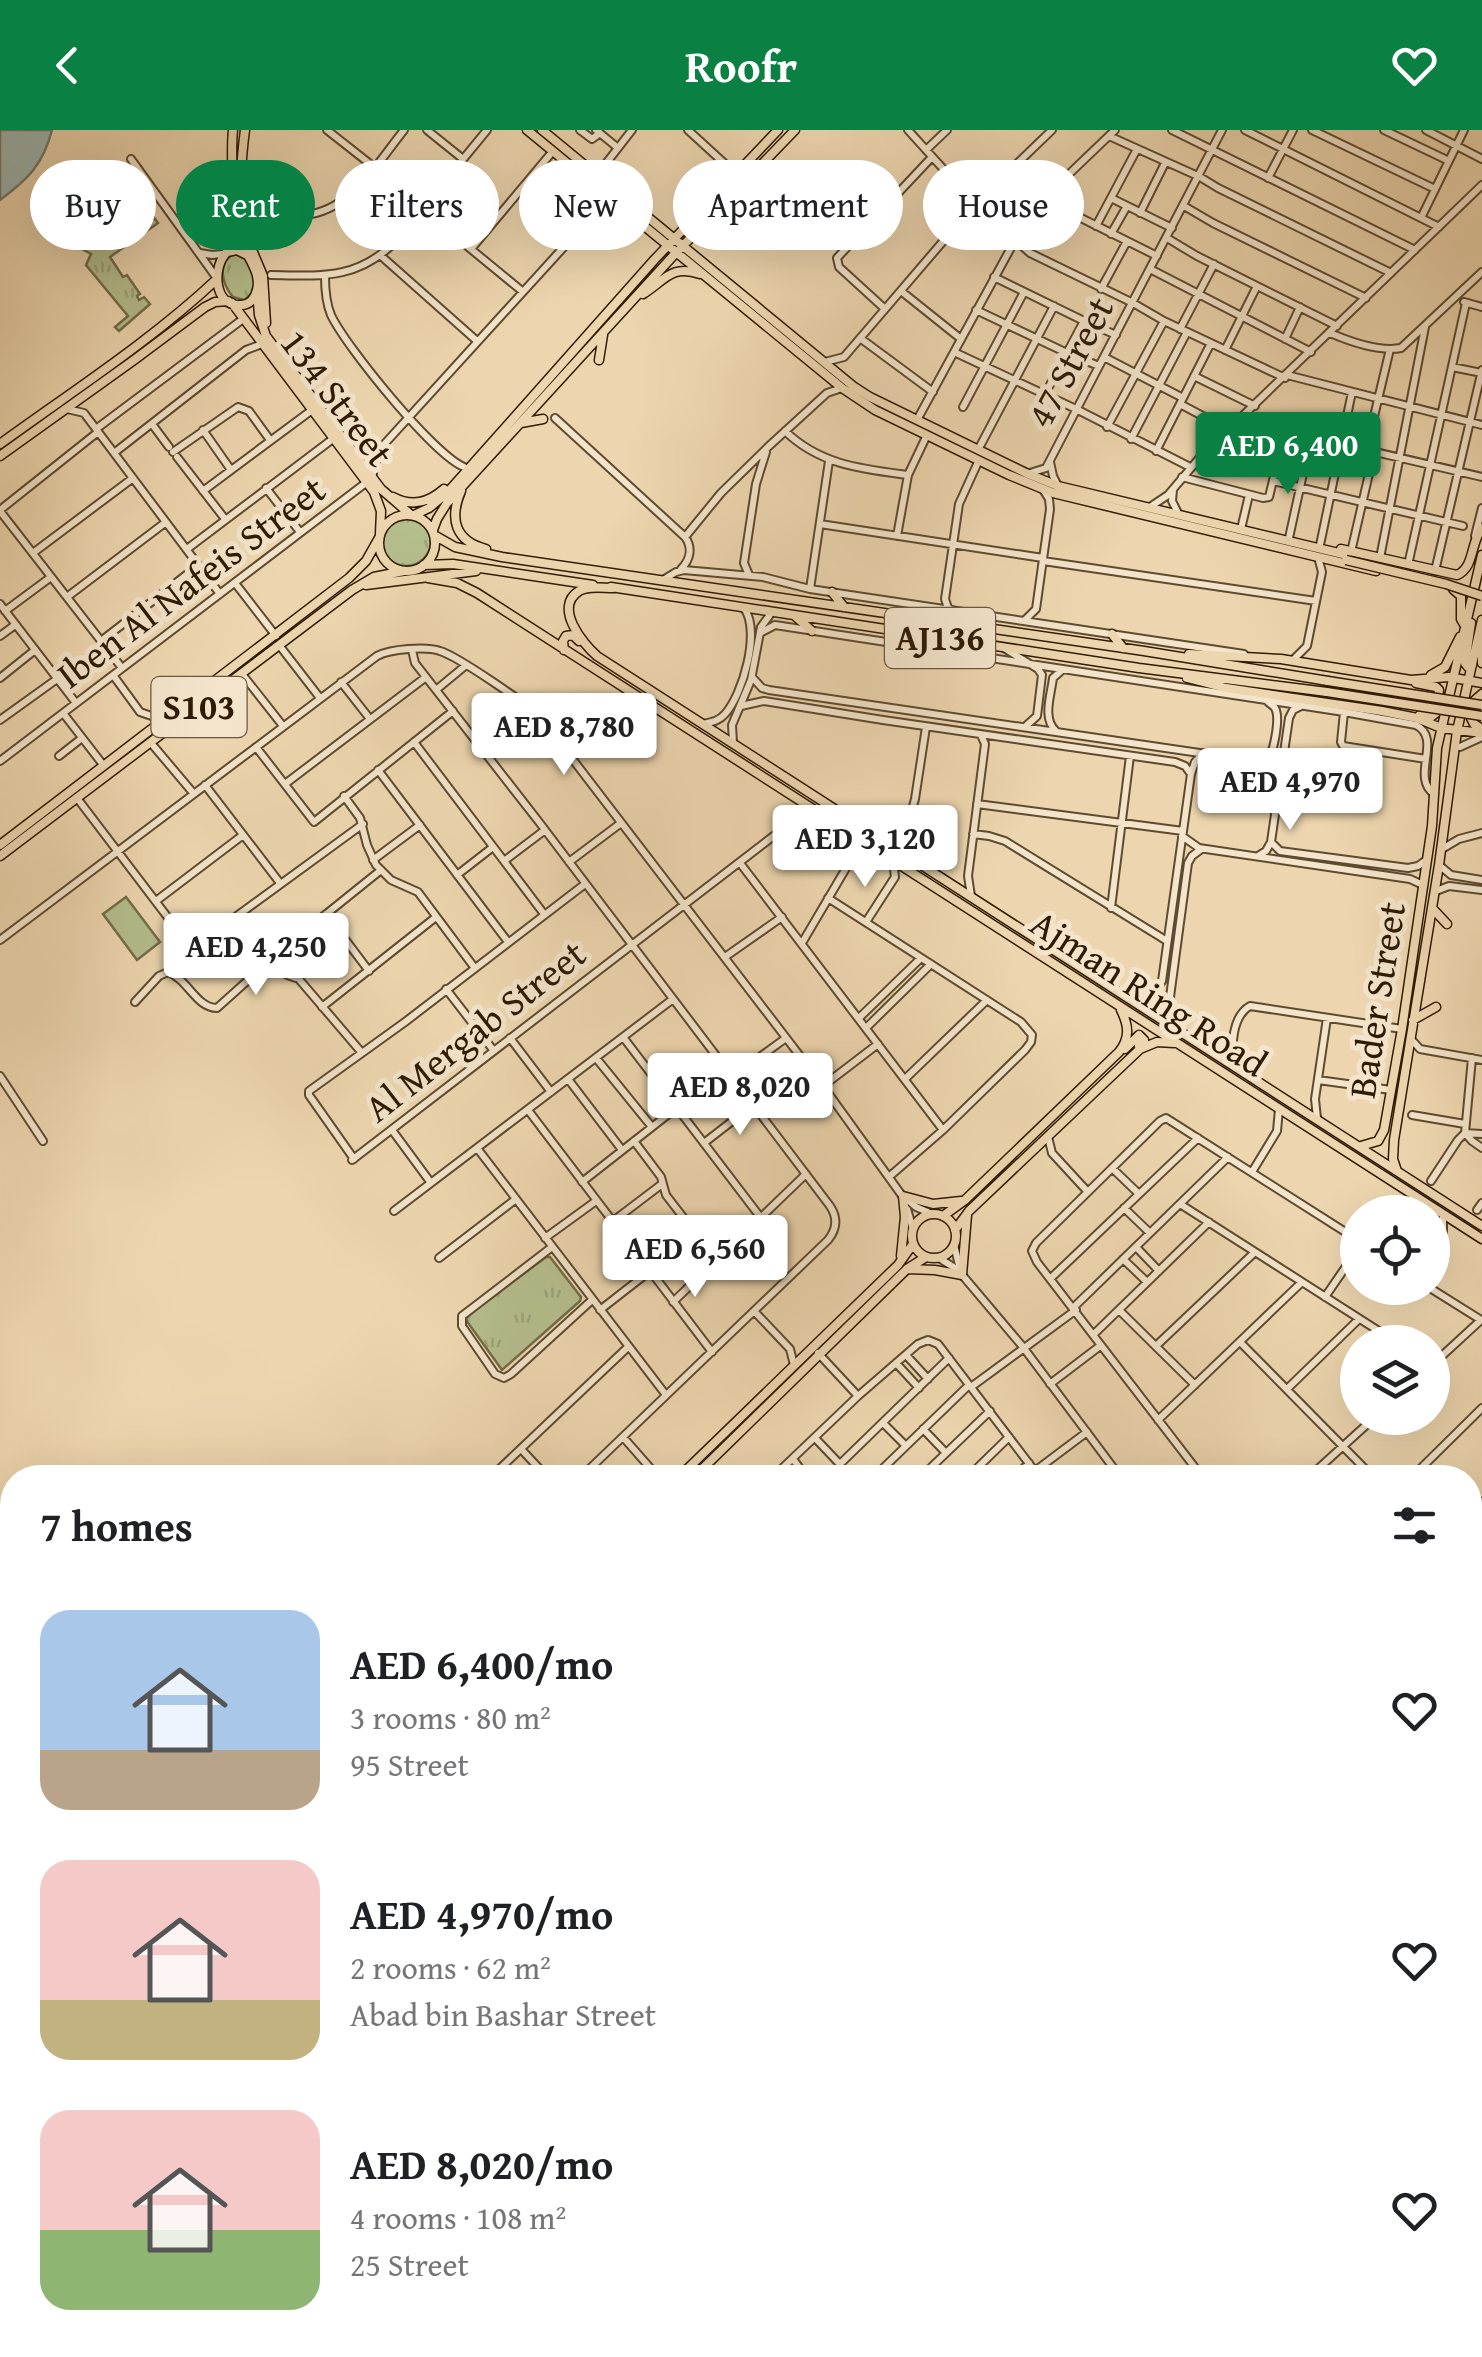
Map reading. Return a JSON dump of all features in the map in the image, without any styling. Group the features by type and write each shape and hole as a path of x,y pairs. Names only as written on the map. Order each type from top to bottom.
{"main road":[{"path":"230,302 220,292 217,278 232,231 233,130"},
{"path":"243,160 245,130"},
{"path":"529,130 566,160"},
{"path":"542,130 574,160"},
{"path":"749,160 778,130"},
{"path":"765,160 794,130"},
{"path":"653,221 671,242"},
{"path":"662,228 673,228"},
{"path":"653,230 671,242"},
{"path":"653,239 656,258"},
{"path":"671,242 448,492 429,508 389,520 380,536 383,558 392,567 411,571 424,566 432,555 434,532 443,508 679,250"},
{"path":"225,253 238,250 247,255"},
{"path":"0,456 205,306 215,302 250,302 257,291 257,275 246,250"},
{"path":"252,250 263,276 266,343"},
{"path":"681,250 842,388 875,410 927,435 1058,486 1458,583 1482,594"},
{"path":"682,250 707,266 870,397 1044,490 1243,532 1320,544 1345,557 1453,589 1460,589 1464,583 1453,576 1380,558 1345,557 1318,558 1243,532"},
{"path":"697,250 707,266"},
{"path":"634,298 678,270 692,270 708,277"},
{"path":"0,444 193,302 217,278"},
{"name":"134 Street","path":"257,291 266,343 312,410 370,480 412,515"},
{"name":"134 Street","path":"230,302 358,458 380,506 380,536"},
{"path":"598,360 604,332"},
{"path":"104,382 110,372 138,350 132,348"},
{"path":"521,423 542,419"},
{"path":"381,488 401,501 421,502 439,494 497,436"},
{"path":"466,484 455,518 458,530 470,544 584,569"},
{"path":"412,515 423,519 434,532"},
{"path":"1453,576 1467,569 1474,540 1482,528"},
{"name":"AJ136","path":"434,532 455,548 1482,704"},
{"name":"S103","path":"0,856 242,674 359,569 380,536"},
{"path":"1474,540 1479,572"},
{"name":"Bader Street","path":"1361,1146 1381,1138 1391,1090 1432,826 1430,760 1482,555"},
{"name":"AJ136","path":"424,566 453,564 554,578 1482,716"},
{"path":"520,574 516,568 521,564 584,569"},
{"name":"S103","path":"0,845 160,723 352,590 374,577 404,571"},
{"path":"352,590 375,583 472,571 554,578"},
{"name":"Ajman Ring Road","path":"428,578 450,581 470,590 1414,1195"},
{"name":"Ajman Ring Road","path":"612,588 581,590 572,598 570,608 576,631 602,659 1361,1146 1482,1228"},
{"path":"1408,677 1435,674 1445,667 1464,630 1462,599 1453,589"},
{"path":"832,592 844,607"},
{"path":"707,614 719,604"},
{"path":"1471,604 1464,663 1468,667 1477,664 1482,623"},
{"path":"795,616 812,630"},
{"path":"975,626 988,616"},
{"path":"1112,634 1123,648"},
{"path":"564,650 563,639 573,636 602,659"},
{"path":"1144,651 1264,658 1482,683"},
{"name":"Bader Street","path":"1397,1171 1393,1150 1434,891 1445,847 1456,731 1468,680 1477,664"},
{"path":"1178,673 1216,687 1322,702 1366,716"},
{"path":"1386,712 1431,717 1436,714 1438,688 1417,684 1408,677"},
{"path":"1482,694 1474,700 1472,715 1482,733"},
{"path":"1306,706 1322,702"},
{"path":"1346,709 1386,712 1441,728 1482,733"},
{"path":"1386,712 1419,721 1429,728 1434,738 1430,760"},
{"path":"151,742 161,730 160,723"},
{"path":"1452,763 1470,736 1482,733"},
{"path":"1432,908 1448,924"},
{"path":"1120,1006 1128,1028 1120,1052"},
{"path":"1413,1020 1436,1007"},
{"path":"943,1216 965,1200 1136,1036 1143,1037 1144,1042 1127,1061"},
{"path":"913,1244 926,1256 939,1258 948,1253 954,1245 955,1230 968,1211 1127,1061 1154,1042 1179,1045"},
{"path":"1388,1104 1384,1142 1393,1150"},
{"path":"902,1267 903,1196 934,1204 965,1200"},
{"path":"1450,1210 1482,1228"},
{"path":"902,1267 962,1274 968,1211"},
{"path":"705,1465 902,1267 913,1244 913,1229 920,1219 932,1214 943,1216 955,1230"},
{"name":"Ajman Ring Road","path":"1450,1218 1482,1239"},
{"path":"691,1465 806,1353 902,1267 926,1256"},
{"path":"720,1450 734,1431 725,1432"}],"street":[{"path":"327,130 364,160"},
{"path":"380,160 404,130"},
{"path":"427,130 463,160 487,130"},
{"path":"609,160 632,130"},
{"path":"688,130 721,160"},
{"path":"908,130 935,160"},
{"path":"885,309 837,266 837,258 947,130"},
{"path":"1021,160 1052,130"},
{"path":"1172,130 1415,250"},
{"name":"47 Street","path":"1050,460 1222,130"},
{"path":"1244,130 1439,227"},
{"path":"1268,178 1293,130"},
{"path":"1312,130 1435,189"},
{"path":"1384,130 1449,161"},
{"path":"1426,130 1482,158"},
{"path":"1421,218 1464,130"},
{"path":"583,131 594,139 598,132 618,148"},
{"path":"1083,160 1112,133 1137,149 1391,274"},
{"path":"1096,226 1137,149"},
{"path":"499,216 553,151"},
{"path":"131,159 217,278"},
{"path":"1140,214 1165,162"},
{"path":"1148,508 1162,500 1190,467 1482,185"},
{"path":"1111,198 1172,228"},
{"path":"1111,234 1127,206"},
{"path":"1184,206 1366,298"},
{"path":"1084,220 1157,256"},
{"path":"1167,238 1338,326"},
{"path":"1101,289 1126,242"},
{"path":"271,275 325,276 349,272 386,250"},
{"path":"471,250 522,291"},
{"path":"358,458 379,450 560,250"},
{"path":"824,362 844,357 936,250"},
{"path":"917,420 1009,250"},
{"path":"1028,250 1164,321 1286,376 1482,426"},
{"path":"200,252 225,253"},
{"path":"380,255 477,340"},
{"path":"1131,439 1214,264"},
{"path":"1150,269 1311,352"},
{"path":"1330,333 1390,350 1404,346 1482,272"},
{"path":"325,276 326,296 336,324 408,418 452,461 464,467"},
{"path":"994,277 1116,334"},
{"path":"1225,350 1257,286"},
{"path":"901,291 961,339"},
{"path":"963,407 1024,292"},
{"path":"1453,300 1482,307"},
{"path":"1408,565 1466,303"},
{"path":"952,610 945,599 961,496 1054,306"},
{"path":"1286,339 1300,308"},
{"path":"976,310 1099,366"},
{"path":"122,668 0,510 243,319"},
{"path":"1106,427 1164,321"},
{"path":"1044,396 1084,322"},
{"path":"1380,558 1425,326"},
{"path":"246,350 254,335"},
{"path":"860,338 932,392"},
{"path":"114,453 246,350 266,343"},
{"path":"1156,450 1211,343"},
{"path":"1322,572 1345,557 1362,502 1378,398 1390,350"},
{"path":"954,352 1190,467"},
{"path":"1104,356 1229,430"},
{"path":"843,378 844,357"},
{"path":"1435,571 1482,372 1452,366"},
{"path":"826,393 828,376"},
{"path":"1194,376 1252,409 1264,426 1482,477"},
{"path":"685,537 711,504 769,446 826,393 842,388"},
{"path":"1320,544 1352,392"},
{"path":"84,397 84,413 220,594"},
{"path":"173,452 233,408 250,411 270,440"},
{"path":"68,409 84,413"},
{"path":"203,491 312,410"},
{"path":"555,418 685,537 690,546 688,559 680,570 663,580"},
{"path":"152,424 226,520"},
{"path":"203,430 231,470"},
{"path":"785,432 829,460 908,475"},
{"path":"897,536 908,475 927,435"},
{"path":"1290,538 1310,437"},
{"path":"187,550 334,438"},
{"path":"750,576 744,563 757,477 769,446"},
{"path":"1182,477 1267,498 1276,470 1273,466 1209,449"},
{"path":"370,480 379,450"},
{"path":"810,588 829,460"},
{"path":"1026,473 1046,468 1050,460"},
{"path":"1050,460 1058,486"},
{"path":"742,472 749,470 757,477"},
{"path":"33,553 133,478"},
{"name":"Iben Al Nafeis Street","path":"0,761 370,480"},
{"path":"1273,481 1463,526"},
{"path":"266,488 300,532"},
{"path":"1174,488 1172,500 1181,516"},
{"path":"1024,622 1036,610 1050,510 1044,490"},
{"path":"1243,532 1249,495"},
{"path":"1050,510 1065,496"},
{"path":"1474,540 1482,508"},
{"path":"67,597 166,522"},
{"path":"820,524 1316,602"},
{"path":"1317,665 1307,646 1322,572 1318,558"},
{"path":"688,559 695,571"},
{"path":"100,640 199,565"},
{"path":"680,570 750,576 1264,658"},
{"path":"51,577 2,607 76,704"},
{"path":"235,582 320,698"},
{"path":"934,608 945,599"},
{"path":"733,743 732,726 752,677 756,637 744,608"},
{"path":"1036,610 1046,625"},
{"path":"703,724 722,717 736,696 756,637 772,612"},
{"path":"0,636 15,624"},
{"path":"756,637 775,625 1267,701 1346,709 1343,746 1430,760 1423,729 1366,716"},
{"path":"1292,661 1307,646"},
{"path":"1003,647 1031,664 1042,678 1036,716 1031,724 1022,727"},
{"path":"0,678 35,650"},
{"path":"412,650 413,660 834,1213 836,1226 828,1240 594,1465"},
{"path":"0,940 380,654 412,650 445,652 536,713 890,1176 903,1196 913,1229"},
{"path":"1057,732 1048,718 1057,673 1100,662"},
{"path":"436,690 466,666"},
{"path":"242,674 283,726"},
{"path":"113,675 140,712 160,723"},
{"path":"285,784 426,677"},
{"path":"752,677 762,688 1267,764 1276,771 1280,782"},
{"path":"0,720 57,679"},
{"path":"341,682 370,719"},
{"path":"774,703 776,690"},
{"path":"741,706 758,701 774,703 1180,763 1191,774"},
{"path":"1267,701 1276,713 1272,754 1267,764"},
{"path":"1258,856 1271,842 1291,714 1306,706"},
{"path":"256,746 314,822 454,712"},
{"path":"63,713 104,766"},
{"path":"1036,716 1042,724 1048,718"},
{"path":"722,717 724,724 732,726"},
{"path":"906,853 905,834 926,727"},
{"path":"971,896 968,876 985,744 980,734"},
{"path":"985,744 994,737"},
{"path":"59,756 82,738"},
{"path":"151,742 194,794"},
{"path":"414,742 544,914"},
{"path":"1158,760 1161,747"},
{"path":"1139,1004 1153,996 1162,981 1191,774 1204,752"},
{"path":"1111,908 1130,756"},
{"path":"378,770 508,942"},
{"path":"205,785 280,884"},
{"path":"344,796 354,806 367,845 381,870 391,880 418,892 474,968"},
{"path":"78,798 192,946 363,824"},
{"path":"797,800 797,818"},
{"path":"978,804 1182,834 1192,846 1206,850 1385,870 1414,868 1426,860"},
{"path":"797,818 817,812"},
{"name":"Al Mergab Street","path":"362,1053 310,1090 310,1096 352,1160 797,818"},
{"path":"568,862 621,822"},
{"path":"374,860 420,825"},
{"path":"504,860 545,830"},
{"path":"1445,847 1482,832"},
{"path":"887,842 905,834"},
{"path":"973,834 1004,841 1168,942"},
{"path":"156,901 243,835"},
{"path":"802,943 862,841"},
{"path":"1271,842 1290,857"},
{"path":"457,875 493,847"},
{"path":"1181,1030 1170,1003 1186,879 1192,856 1206,850"},
{"path":"893,861 895,877"},
{"path":"740,864 943,1130"},
{"path":"1439,864 1454,876 1482,880"},
{"path":"381,870 293,944 289,962 298,979 362,1053 584,884"},
{"path":"1385,870 1423,885"},
{"path":"866,922 895,877 909,872"},
{"path":"954,885 968,876"},
{"path":"1176,878 1186,879"},
{"path":"1434,891 1448,886 1482,890"},
{"path":"828,898 1027,1026 1032,1035 1022,1054 890,1176"},
{"path":"326,914 369,971"},
{"path":"322,1007 436,916"},
{"path":"725,957 782,916"},
{"path":"230,921 266,964 298,979"},
{"path":"859,1018 921,958"},
{"path":"135,1002 159,976 168,972 177,975 208,1008 221,1006 266,964"},
{"path":"866,1028 931,964"},
{"path":"446,988 494,1051"},
{"path":"1153,996 1161,1005 1170,1003"},
{"path":"394,1211 672,999"},
{"path":"904,1079 987,1000"},
{"path":"1234,1064 1232,1047 1238,1018 1246,1007 1402,1029"},
{"path":"1317,1118 1315,1099 1327,1018"},
{"path":"623,1037 761,1218"},
{"path":"510,1038 552,1092"},
{"path":"732,1077 786,1038"},
{"path":"1410,1038 1417,1048 1428,1052 1482,1060"},
{"path":"822,1086 878,1044"},
{"path":"1219,1055 1232,1047"},
{"path":"1406,1059 1428,1052"},
{"path":"596,1058 652,1127"},
{"path":"1432,1181 1465,1128 1472,1058"},
{"path":"582,1182 726,1069"},
{"path":"0,1076 43,1141"},
{"path":"568,1079 622,1150"},
{"path":"1318,1080 1391,1090"},
{"path":"1300,1108 1315,1099"},
{"path":"704,1143 754,1105"},
{"path":"1252,1172 1277,1131 1280,1109"},
{"path":"528,1110 712,1352"},
{"path":"1412,1115 1482,1134"},
{"path":"1193,1465 1035,1258 1034,1248 1087,1191 1166,1118 1340,1228"},
{"path":"1277,1131 1299,1122"},
{"path":"1465,1128 1472,1141 1482,1148"},
{"path":"392,1130 431,1184"},
{"path":"1048,1134 1052,1153"},
{"path":"1050,1278 1198,1137"},
{"path":"634,1141 660,1175 666,1195 716,1260"},
{"path":"477,1148 666,1396"},
{"path":"1033,1148 1052,1153 1087,1191"},
{"path":"886,1465 970,1386 1075,1309 1228,1157"},
{"path":"1112,1168 1140,1194"},
{"path":"674,1302 806,1174"},
{"path":"612,1222 662,1184"},
{"path":"903,1196 932,1214"},
{"path":"439,1258 516,1199"},
{"path":"545,1238 596,1201"},
{"path":"1180,1204 1369,1325"},
{"path":"1124,1208 1150,1234"},
{"path":"1093,1336 1209,1222"},
{"path":"1450,1230 1462,1226"},
{"path":"954,1245 962,1274"},
{"path":"552,1246 462,1316 462,1326 495,1374 500,1378 508,1376 592,1300"},
{"path":"1136,1247 1160,1271"},
{"path":"1157,1345 1255,1252"},
{"path":"939,1258 962,1274 1112,1465"},
{"path":"1123,1259 1148,1282"},
{"path":"600,1310 650,1271"},
{"path":"1325,1297 1340,1275"},
{"path":"1158,1420 1302,1282"},
{"path":"1450,1301 1482,1321 1450,1349"},
{"path":"1119,1310 1195,1384"},
{"path":"754,1311 790,1349 794,1365"},
{"path":"1287,1390 1359,1319"},
{"path":"786,1465 858,1396 921,1342 932,1340 950,1358 1029,1464"},
{"path":"1240,1342 1361,1465"},
{"path":"1050,1384 1100,1346"},
{"path":"504,1465 628,1347"},
{"path":"790,1349 806,1353"},
{"path":"818,1353 858,1396"},
{"path":"906,1355 928,1379"},
{"path":"815,1438 840,1464 950,1358"},
{"path":"896,1364 919,1388"},
{"path":"1424,1465 1482,1408"},
{"path":"933,1465 990,1411"},
{"path":"883,1423 906,1446"},
{"path":"923,1429 946,1453"},
{"path":"1048,1465 1087,1432"},
{"path":"1322,1465 1355,1435"},
{"path":"623,1437 649,1465"},
{"path":"981,1465 1010,1437"},
{"path":"521,1449 536,1465"},
{"path":"793,1459 797,1465"}],"green space":[{"path":"84,250 120,250 110,257 140,294 139,300 144,297 150,304 119,331 115,327 128,316 86,265 91,254"},
{"path":"235,253 244,256 254,279 253,290 244,300 233,297 224,280 225,262"},
{"path":"406,516 424,523 431,541 424,559 406,566 388,559 381,541 388,523"},
{"path":"126,897 160,942 137,960 103,914"},
{"path":"550,1257 581,1297 580,1301 502,1370 466,1320 467,1316"}],"water":[{"path":"0,130 52,130 39,160 30,160 30,173 0,200"}]}
